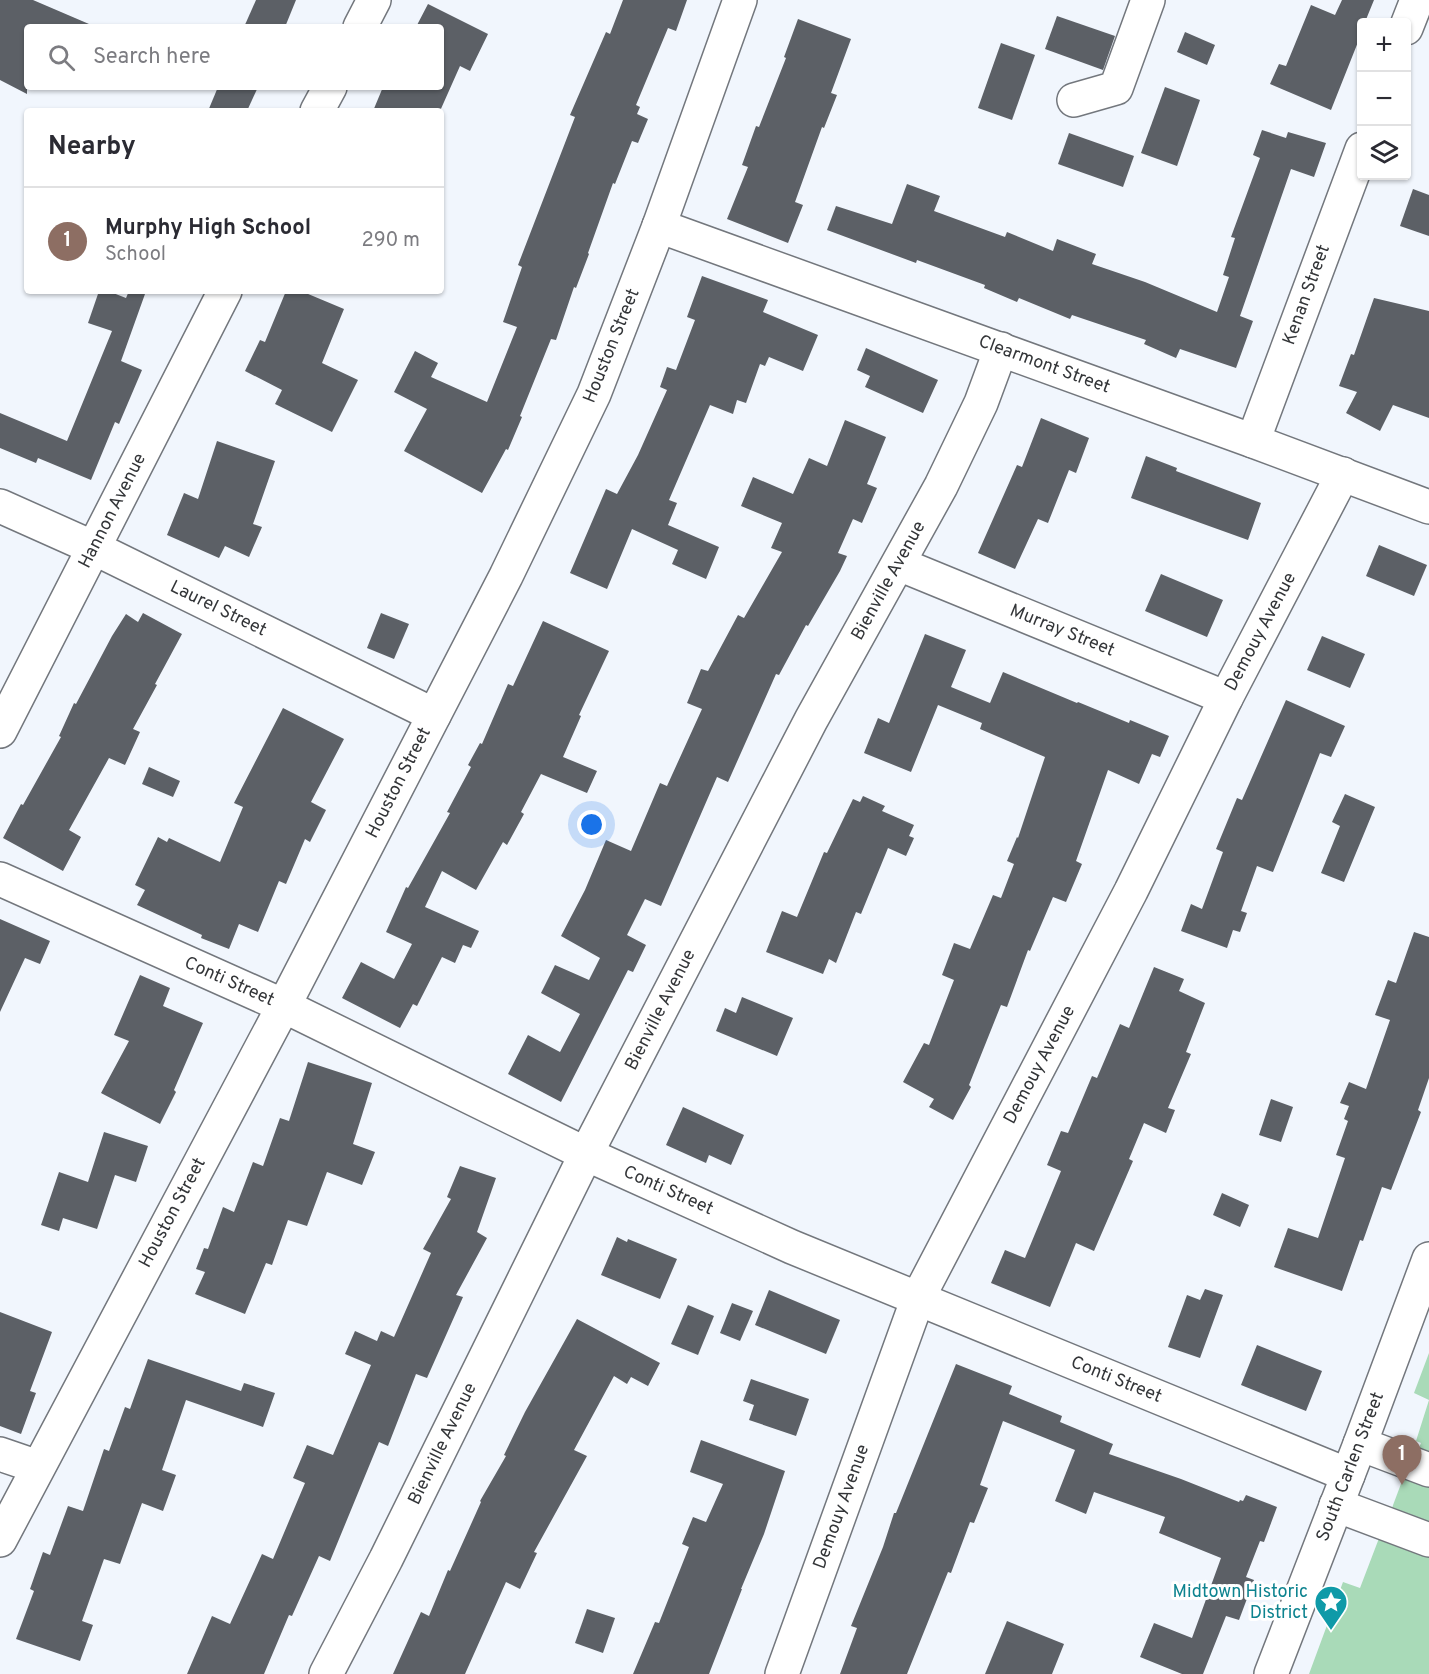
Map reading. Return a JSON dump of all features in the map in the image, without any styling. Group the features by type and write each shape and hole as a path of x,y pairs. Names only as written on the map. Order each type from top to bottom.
{"street":[{"path":"362,24 374,0"},
{"name":"Houston Street","path":"0,1540 284,1006 506,576 594,394 659,226 740,0"},
{"path":"1074,100 1116,88 1148,0"},
{"path":"1411,18 1417,0"},
{"path":"319,108 328,90"},
{"name":"Kenan Street","path":"1253,441 1357,162"},
{"name":"Clearmont Street","path":"659,226 1429,507"},
{"name":"Hannon Avenue","path":"0,731 223,294"},
{"name":"Bienville Avenue","path":"326,1674 386,1559 586,1154 811,720 941,486 981,403 1001,350"},
{"name":"Demouy Avenue","path":"782,1674 918,1298 1131,891 1226,698 1343,474"},
{"name":"Laurel Street","path":"0,506 94,548 434,715"},
{"name":"Murray Street","path":"899,564 1226,698"},
{"name":"Conti Street","path":"0,879 284,1006 586,1154 792,1247 918,1298 1342,1490 1429,1540"},
{"name":"South Carlen Street","path":"1271,1674 1429,1259"},
{"path":"1360,1444 1429,1470"},
{"path":"0,1455 38,1467"}],"green space":[{"path":"1429,1353 1429,1400 1414,1393"},
{"path":"1429,1400 1429,1460 1416,1455 1421,1443 1416,1441"},
{"path":"1405,1473 1429,1482 1429,1531 1389,1516"},
{"path":"1381,1533 1429,1551 1429,1674 1309,1674 1343,1582 1360,1588"}],"building":[{"path":"0,0 33,0 89,24 24,24 24,90 27,90 27,94 0,80"},
{"path":"256,0 296,0 286,24 245,24"},
{"path":"623,0 687,0 676,31 668,28 636,105 640,107 637,114 648,119 638,143 632,141 615,184 613,183 556,340 551,339 508,450 506,449 482,493 404,451 427,409 394,392 415,351 438,363 431,377 487,402 517,327 503,322 522,267 518,265 575,117 570,115 606,32 610,34"},
{"path":"1342,0 1374,0 1367,18 1357,18 1357,45 1331,110 1270,84 1279,64 1286,66 1311,5 1335,15"},
{"path":"428,4 488,34 470,71 460,66 441,108 374,108 382,90 444,90 444,24 418,24"},
{"path":"1057,16 1115,36 1103,70 1045,49"},
{"path":"798,19 851,39 831,93 837,95 824,128 822,127 795,202 803,205 788,243 727,219 748,167 742,165 756,126 759,127 786,58 784,57"},
{"path":"1185,32 1215,45 1207,65 1177,52"},
{"path":"1001,43 1035,55 1012,120 978,108"},
{"path":"1165,87 1200,100 1177,166 1141,153"},
{"path":"217,90 257,90 248,108 209,108"},
{"path":"1262,130 1286,138 1288,132 1326,143 1314,177 1291,169 1240,316 1253,321 1236,368 1180,349 1176,358 1144,344 1146,340 1072,315 1070,319 1019,298 1017,302 984,288 985,285 917,260 916,263 827,230 836,206 892,224 907,184 940,196 934,211 1005,237 1007,232 1053,251 1057,239 1096,254 1092,264 1145,282 1217,312 1229,277 1223,275 1235,238 1231,237 1260,158 1253,155"},
{"path":"1069,133 1134,156 1123,187 1058,164"},
{"path":"1413,189 1429,195 1429,236 1400,226"},
{"path":"702,276 768,300 763,312 818,335 803,371 769,357 765,366 760,364 746,403 737,400 733,414 710,405 669,500 677,503 668,525 719,547 706,579 672,564 678,550 632,529 607,589 570,573 606,489 617,494 638,455 667,390 660,387 667,367 676,370 695,320 687,317"},
{"path":"98,294 116,294 126,298 128,294 145,294 121,361 142,370 119,424 115,422 91,480 38,458 36,463 0,448 0,413 67,441 112,331 88,323"},
{"path":"285,294 308,294 344,309 322,363 358,380 332,432 275,404 282,390 245,371 260,340 265,342"},
{"path":"1374,298 1429,311 1429,418 1393,405 1380,431 1346,413 1357,392 1339,386 1351,354 1354,355"},
{"path":"866,348 938,380 923,413 865,387 870,376 857,370"},
{"path":"1041,418 1089,438 1076,473 1069,470 1048,523 1038,519 1015,569 978,553 1017,465 1022,467"},
{"path":"845,420 886,437 867,484 877,488 862,523 853,519 838,553 847,556 840,571 808,626 806,625 779,675 776,674 728,782 717,777 661,906 645,899 627,935 646,945 633,972 628,970 561,1102 508,1074 528,1035 560,1052 580,1014 541,993 555,965 589,980 600,958 561,936 585,890 606,840 631,851 660,783 667,786 702,709 687,703 701,669 708,671 738,615 744,618 782,552 771,548 782,523 741,506 753,477 793,494 809,458 827,466"},
{"path":"217,441 275,461 253,524 262,527 249,557 225,546 219,558 167,535 184,493 198,499"},
{"path":"1146,456 1177,468 1176,471 1261,503 1248,540 1131,498"},
{"path":"1379,545 1427,565 1414,596 1366,576"},
{"path":"1161,574 1223,600 1207,637 1145,611"},
{"path":"143,613 182,634 133,729 140,732 125,765 109,758 69,830 81,837 63,871 3,838 61,737 59,736 74,703 76,704 112,636 126,614 138,622"},
{"path":"381,613 409,624 394,659 367,648"},
{"path":"543,621 609,651 579,715 581,716 563,757 597,771 587,793 541,774 521,812 524,814 507,845 503,842 476,890 442,871 425,907 479,931 471,948 463,945 455,963 442,957 417,1006 413,1004 400,1028 342,998 361,962 394,979 412,944 386,932 406,887 408,888 450,813 447,812 471,767 468,765 480,743 482,744 508,684 513,686"},
{"path":"925,634 966,650 951,687 990,703 1003,672 1077,703 1129,723 1130,720 1169,736 1160,757 1152,754 1139,784 1108,770 1076,861 1082,864 1066,902 1053,897 1030,951 1028,950 1007,1007 1001,1005 969,1085 971,1087 953,1120 929,1107 934,1099 903,1082 924,1043 929,1045 954,980 942,975 954,943 970,949 993,895 1001,898 1014,864 1007,861 1018,838 1045,757 980,729 982,723 938,705 911,772 864,753 878,718 889,723"},
{"path":"1322,636 1365,654 1350,688 1307,670"},
{"path":"1286,700 1345,726 1331,757 1320,753 1273,872 1257,866 1241,911 1247,913 1240,932 1233,930 1227,948 1181,931 1191,904 1202,909 1223,852 1216,849 1237,798 1242,800"},
{"path":"283,708 344,739 311,802 326,810 310,842 305,839 286,884 279,881 258,932 239,924 229,949 201,938 202,935 137,905 145,890 135,885 158,837 167,842 169,838 220,862 243,807 234,803"},
{"path":"149,767 180,781 173,797 142,784"},
{"path":"1345,794 1375,807 1344,882 1321,873 1340,826 1332,822"},
{"path":"863,796 885,806 882,811 914,825 909,836 914,838 906,856 888,848 861,914 856,912 836,963 829,959 823,974 766,952 782,911 797,917 824,852 827,853 853,799 860,802"},
{"path":"0,919 50,941 40,964 25,958 0,1012"},
{"path":"1414,932 1429,937 1429,1078 1418,1110 1421,1112 1391,1190 1382,1187 1342,1291 1274,1267 1288,1228 1318,1238 1345,1158 1336,1155 1348,1121 1344,1119 1349,1106 1340,1103 1349,1082 1366,1089 1390,1020 1375,1015 1388,980 1396,983"},
{"path":"1154,967 1184,979 1179,991 1205,1003 1186,1052 1191,1054 1168,1108 1175,1110 1166,1133 1144,1123 1129,1159 1133,1161 1094,1251 1076,1243 1050,1307 991,1283 1005,1250 1025,1258 1061,1171 1047,1165 1061,1131 1068,1133 1092,1076 1097,1078 1120,1024 1129,1028"},
{"path":"140,975 170,988 163,1006 203,1023 174,1090 176,1092 160,1124 101,1093 129,1041 114,1035"},
{"path":"742,997 793,1018 777,1056 716,1031 725,1008 736,1013"},
{"path":"308,1062 372,1083 353,1144 375,1152 362,1185 327,1172 307,1226 288,1220 272,1265 266,1263 245,1314 195,1294 205,1272 196,1269 204,1248 208,1249 223,1207 234,1212 253,1162 263,1166 280,1118 289,1121"},
{"path":"1271,1099 1293,1107 1281,1142 1259,1135"},
{"path":"683,1107 744,1135 731,1165 709,1155 706,1163 666,1145"},
{"path":"104,1132 148,1146 136,1182 115,1175 97,1229 63,1218 59,1231 41,1225 59,1172 88,1182"},
{"path":"460,1166 496,1178 477,1232 487,1238 456,1295 463,1297 427,1378 416,1374 388,1446 379,1442 330,1561 319,1556 292,1616 289,1615 264,1674 187,1674 212,1616 230,1624 262,1554 273,1559 305,1483 293,1478 307,1445 333,1455 371,1365 345,1354 355,1331 377,1341 381,1331 394,1337 431,1253 423,1249 451,1199 447,1197"},
{"path":"1222,1193 1249,1205 1240,1227 1213,1215"},
{"path":"617,1237 627,1242 628,1239 677,1259 660,1299 601,1275"},
{"path":"1205,1289 1223,1295 1200,1358 1168,1347 1187,1295 1200,1300"},
{"path":"769,1290 840,1320 826,1354 755,1325"},
{"path":"732,1303 753,1311 740,1341 720,1333"},
{"path":"688,1305 714,1316 698,1355 671,1344"},
{"path":"0,1312 52,1332 30,1391 36,1393 21,1434 0,1426"},
{"path":"577,1319 660,1363 648,1386 631,1377 627,1384 614,1376 574,1450 587,1456 534,1552 537,1553 520,1589 506,1582 465,1674 393,1674 421,1612 429,1616 480,1501 506,1456 504,1455 525,1412"},
{"path":"1257,1345 1322,1371 1306,1411 1241,1385"},
{"path":"148,1359 241,1391 244,1383 275,1393 263,1427 186,1400 162,1470 176,1475 163,1511 142,1503 120,1564 104,1559 82,1621 93,1625 80,1661 16,1639 34,1591 30,1589 43,1552 50,1555 68,1506 83,1511 104,1449 109,1451 125,1407 130,1409"},
{"path":"956,1364 1012,1386 1009,1394 1062,1416 1060,1422 1113,1444 1109,1454 1239,1502 1243,1501 1246,1495 1277,1507 1264,1542 1260,1541 1246,1577 1254,1580 1239,1620 1226,1616 1203,1674 1182,1674 1140,1657 1154,1623 1192,1638 1221,1558 1159,1533 1165,1517 1094,1492 1086,1514 1055,1501 1075,1450 1003,1421 980,1485 988,1488 974,1523 970,1522 951,1573 948,1572 907,1674 840,1674 857,1628 851,1626 883,1547 894,1513 896,1513"},
{"path":"751,1379 809,1399 796,1436 749,1420 754,1405 743,1401"},
{"path":"701,1440 785,1471 764,1534 709,1674 633,1674 655,1622 659,1623 689,1547 682,1544 693,1517 706,1522 723,1484 690,1472"},
{"path":"587,1609 615,1618 603,1653 575,1643"},
{"path":"1007,1621 1064,1644 1052,1674 985,1674"}],"place":[{"name":"Murphy High School","path":"1402,1485"},
{"name":"Midtown Historic District","path":"1331,1631"}]}
